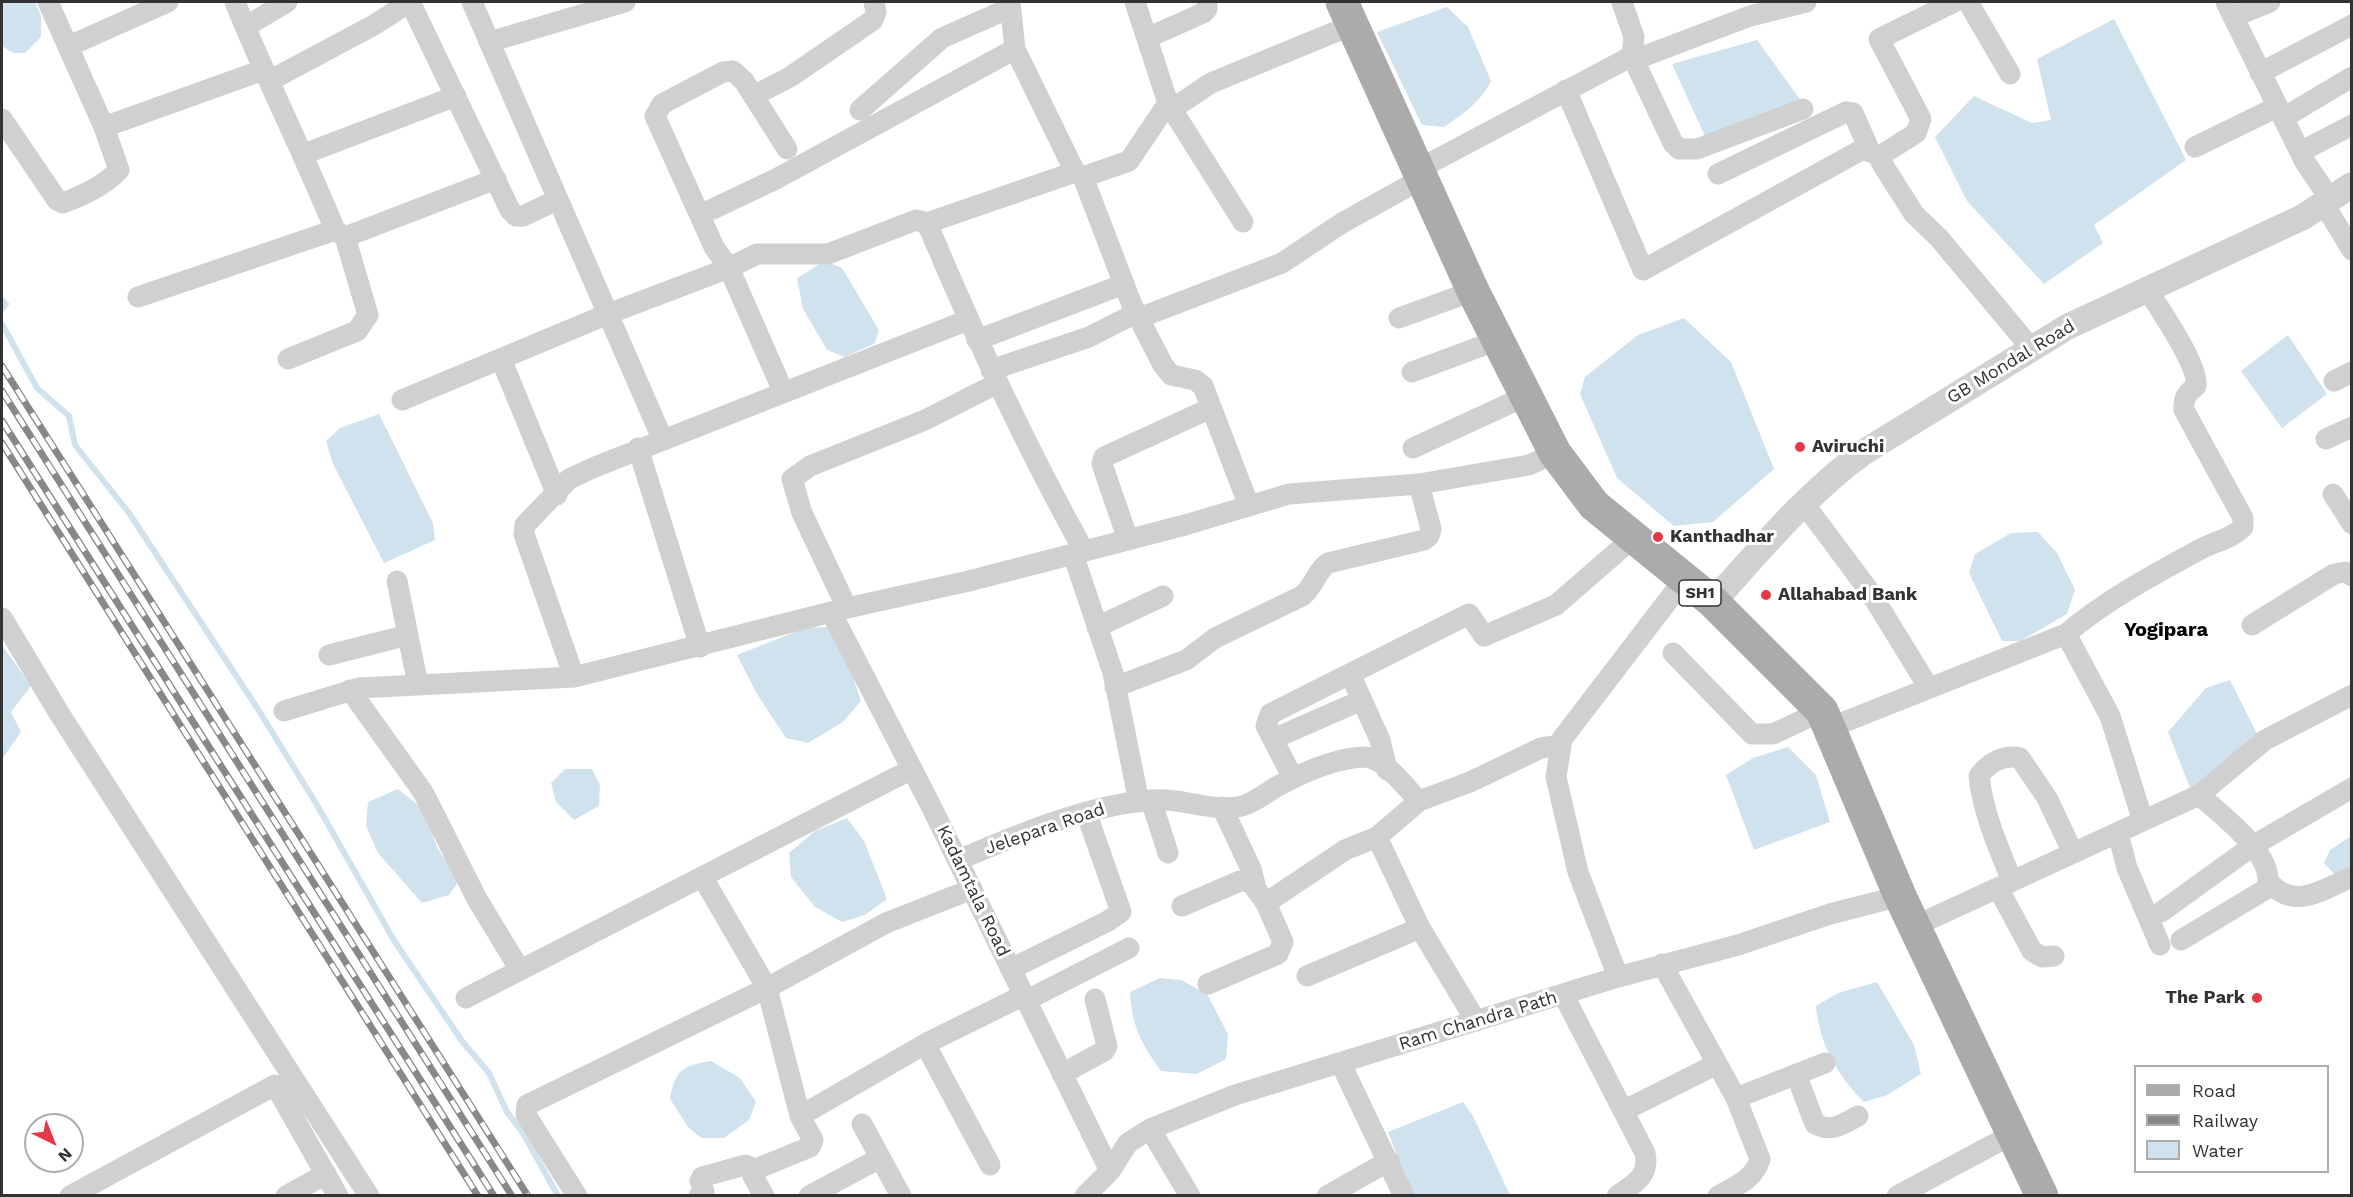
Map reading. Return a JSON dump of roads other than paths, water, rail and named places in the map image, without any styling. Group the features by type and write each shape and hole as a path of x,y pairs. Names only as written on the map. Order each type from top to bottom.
{"main road":[{"name":"SH1","path":"1347,13 1473,291 1555,453 1594,505 1683,581 1713,602 1826,720 1900,896 2042,1196"}],"street":[{"path":"2,119 57,200 63,203 112,177 119,170 104,127 48,2"},
{"path":"69,46 168,2"},
{"path":"235,2 266,75 340,233 368,315 364,324 357,331 288,359"},
{"path":"245,27 287,2"},
{"path":"104,127 266,75 374,25 410,2 516,216 523,216 557,201"},
{"path":"472,2 662,438"},
{"path":"489,42 624,2"},
{"path":"753,96 790,76 873,20 876,12 874,2"},
{"path":"1135,2 1170,106 1243,222"},
{"path":"1147,38 1203,13 1207,9 1207,2"},
{"path":"1622,2 1634,37 1633,58 1673,143 1679,149 1697,149 1803,109"},
{"path":"994,376 1137,316 1282,263 1419,174 1566,90 1633,58 1750,16 1806,2"},
{"path":"1566,90 1643,270 1863,148 1874,152 1885,150 1916,133 1921,119 1879,39 1954,2"},
{"path":"1968,2 2010,74"},
{"path":"2270,2 2229,9 2352,250"},
{"path":"860,110 942,38 1010,5 1015,49 1079,175 1137,316 1163,365 1171,375 1196,380 1203,386 1249,506"},
{"path":"402,400 608,314 729,268 757,254 828,254 916,220 927,223 1129,161 1170,106 1211,83 1308,41 1347,13"},
{"path":"2260,73 2352,25"},
{"path":"700,215 776,179 1015,49"},
{"path":"783,391 729,268 714,247 655,116 662,104 723,72 734,71 744,81 787,149"},
{"path":"2195,147 2280,112 2352,77"},
{"path":"304,154 456,96"},
{"path":"1718,174 1846,112 1853,113 1874,152 1914,214 1939,238 2031,348"},
{"path":"2300,152 2352,125"},
{"path":"138,297 340,233 496,179"},
{"name":"GB Mondal Road","path":"1713,602 1805,505 1845,466 1864,452 2031,348 2147,288 2303,217 2352,185"},
{"path":"927,223 977,340 1079,553 1145,801 1168,853"},
{"path":"977,340 1124,284"},
{"path":"1673,653 1752,734 1773,734 1929,688 2066,634 2096,609 2202,548 2238,532 2243,527 2242,518 2184,410 2183,401 2187,393 2196,386 2196,375 2174,332 2147,288"},
{"path":"1399,318 1473,291"},
{"path":"574,676 524,534 525,525 569,479 662,438 968,320"},
{"path":"1412,372 1498,340"},
{"path":"501,359 556,495"},
{"name":"Kadamtala Road","path":"994,376 925,420 810,466 792,479 802,513 839,610 912,769 1110,1172"},
{"path":"1413,448 1526,396"},
{"path":"1128,540 1102,464 1104,457 1211,408"},
{"path":"2326,439 2352,427"},
{"path":"638,448 700,646"},
{"path":"284,711 350,690 574,676 1079,553 1289,494 1419,484 1529,465 1555,453"},
{"path":"1115,687 1186,660 1215,638 1302,596 1312,585 1320,568 1328,563 1425,540 1431,529 1419,484"},
{"path":"2333,494 2352,524"},
{"path":"1805,505 1870,592 1929,688"},
{"path":"1293,778 1266,726 1270,714 1469,614 1484,636 1556,604 1633,538"},
{"path":"2252,625 2334,574 2346,572 2352,576"},
{"path":"397,581 418,685"},
{"path":"1618,977 1578,872 1556,777 1561,745 1562,739 1683,581"},
{"path":"1097,627 1162,596"},
{"path":"2,618 284,1080 369,1196"},
{"path":"2066,634 2110,716 2144,821"},
{"path":"329,655 408,635"},
{"path":"1350,674 1380,740 1387,770"},
{"path":"350,690 423,792 477,899 520,970"},
{"path":"1914,926 2199,795 2265,740 2352,695"},
{"path":"1273,739 1362,700"},
{"path":"1266,903 1345,850 1377,837 1419,801 1470,782 1540,748 1561,745"},
{"path":"2054,956 2042,957 2032,951 2005,884 1980,787 1979,776 1986,766 2010,755 2020,758 2047,798 2073,853"},
{"name":"Jelepara Road","path":"958,860 1086,812 1145,801 1170,799 1222,807 1244,806 1293,778 1318,768 1365,757 1380,762 1419,801"},
{"path":"466,998 912,769"},
{"path":"2161,912 2254,845 2352,788"},
{"path":"2181,940 2266,889 2269,882 2268,873 2254,845 2199,795"},
{"path":"1208,984 1278,954 1283,942 1222,807"},
{"path":"1011,969 1108,921 1121,912 1086,812"},
{"path":"2118,833 2127,868 2160,945"},
{"path":"1377,837 1420,927 1476,1021"},
{"path":"2269,882 2279,893 2299,899 2352,877"},
{"path":"699,1196 704,1189 700,1180 702,1177 745,1165 756,1168 813,1145 800,1116 767,988 703,878"},
{"path":"1182,906 1240,881 1250,881 1255,884"},
{"path":"577,1196 526,1115 527,1105 767,988 886,923 972,889"},
{"name":"Ram Chandra Path","path":"1085,1196 1110,1172 1128,1143 1150,1128 1235,1095 1618,977 1738,945 1830,914 1900,896"},
{"path":"1307,976 1420,927"},
{"path":"800,1116 925,1044 1129,948"},
{"path":"1662,964 1736,1098 1760,1159 1757,1169 1748,1179 1718,1196"},
{"path":"1563,994 1647,1163 1644,1175 1617,1196"},
{"path":"1062,1074 1104,1051 1107,1046 1095,999"},
{"path":"925,1044 990,1165"},
{"path":"1736,1098 1825,1063"},
{"path":"1341,1064 1404,1196"},
{"path":"1623,1111 1717,1064"},
{"path":"1796,1074 1815,1124 1824,1129 1833,1129 1858,1116"},
{"path":"284,1080 338,1196"},
{"path":"70,1196 284,1080"},
{"path":"862,1125 901,1196"},
{"path":"1150,1128 1190,1196"},
{"path":"1897,1196 2013,1134"},
{"path":"809,1196 880,1158"},
{"path":"1327,1196 1389,1161"},
{"path":"756,1168 753,1176 764,1196"},
{"path":"286,1196 326,1174"}],"water":[{"path":"2,2 35,2 41,16 41,37 25,53 13,53 2,46"},
{"path":"1447,7 1468,27 1491,81 1477,101 1444,127 1422,125 1377,32"},
{"path":"2114,19 2186,160 2094,225 2103,243 2044,284 1967,201 1935,137 1974,96 2032,123 2051,120 2037,59"},
{"path":"1757,40 1807,109 1710,147 1672,64"},
{"path":"825,261 842,268 879,330 875,343 845,357 827,350 803,309 797,278"},
{"path":"1684,318 1731,362 1774,469 1713,522 1674,526 1617,478 1580,394 1585,377 1638,335"},
{"path":"2288,335 2327,394 2282,428 2241,371"},
{"path":"379,414 433,523 435,540 384,563 333,464 326,441 340,428"},
{"path":"2038,532 2057,553 2075,590 2067,614 2020,641 2002,641 1969,573 1975,554 2011,533"},
{"path":"828,627 851,671 861,701 843,722 808,743 786,738 757,694 737,655 805,628"},
{"path":"2,645 31,686 11,712 21,732 2,759"},
{"path":"2230,680 2258,736 2191,790 2168,732 2206,688"},
{"path":"1788,747 1816,775 1830,822 1754,850 1726,775 1753,758"},
{"path":"565,769 592,769 600,785 599,806 574,820 556,802 551,783"},
{"path":"398,789 424,810 437,847 459,881 449,895 422,903 378,853 366,826 368,802"},
{"path":"847,818 864,841 887,899 865,915 842,922 815,907 791,877 789,853 815,831"},
{"path":"2351,836 2351,881 2344,884 2324,863 2330,850"},
{"path":"1160,978 1181,980 1207,994 1228,1034 1226,1059 1197,1074 1161,1071 1148,1052 1135,1025 1130,992"},
{"path":"1877,982 1914,1045 1921,1074 1887,1095 1864,1102 1846,1081 1831,1058 1821,1033 1816,1006 1838,993"},
{"path":"711,1061 740,1078 756,1102 749,1120 724,1138 701,1138 688,1127 670,1099 675,1081 682,1071 687,1067"},
{"path":"1463,1102 1473,1116 1510,1195 1412,1195 1388,1132"}],"waterway":[{"path":"2,300 6,304 2,309"},
{"path":"2,324 37,388 69,416 75,445 129,513 256,706 317,805 395,942 462,1041 489,1073 507,1112 523,1133 558,1196"}],"railway":[{"path":"2,366 528,1196"},
{"path":"2,391 512,1196"},
{"path":"2,421 494,1196"},
{"path":"2,443 478,1196"}],"place":[{"name":"Aviruchi","path":"1800,447"},
{"name":"Kanthadhar","path":"1658,537"},
{"name":"Allahabad Bank","path":"1766,595"},
{"name":"The Park","path":"2257,998"}],"district":[{"name":"Yogipara","path":"2166,630"}]}
